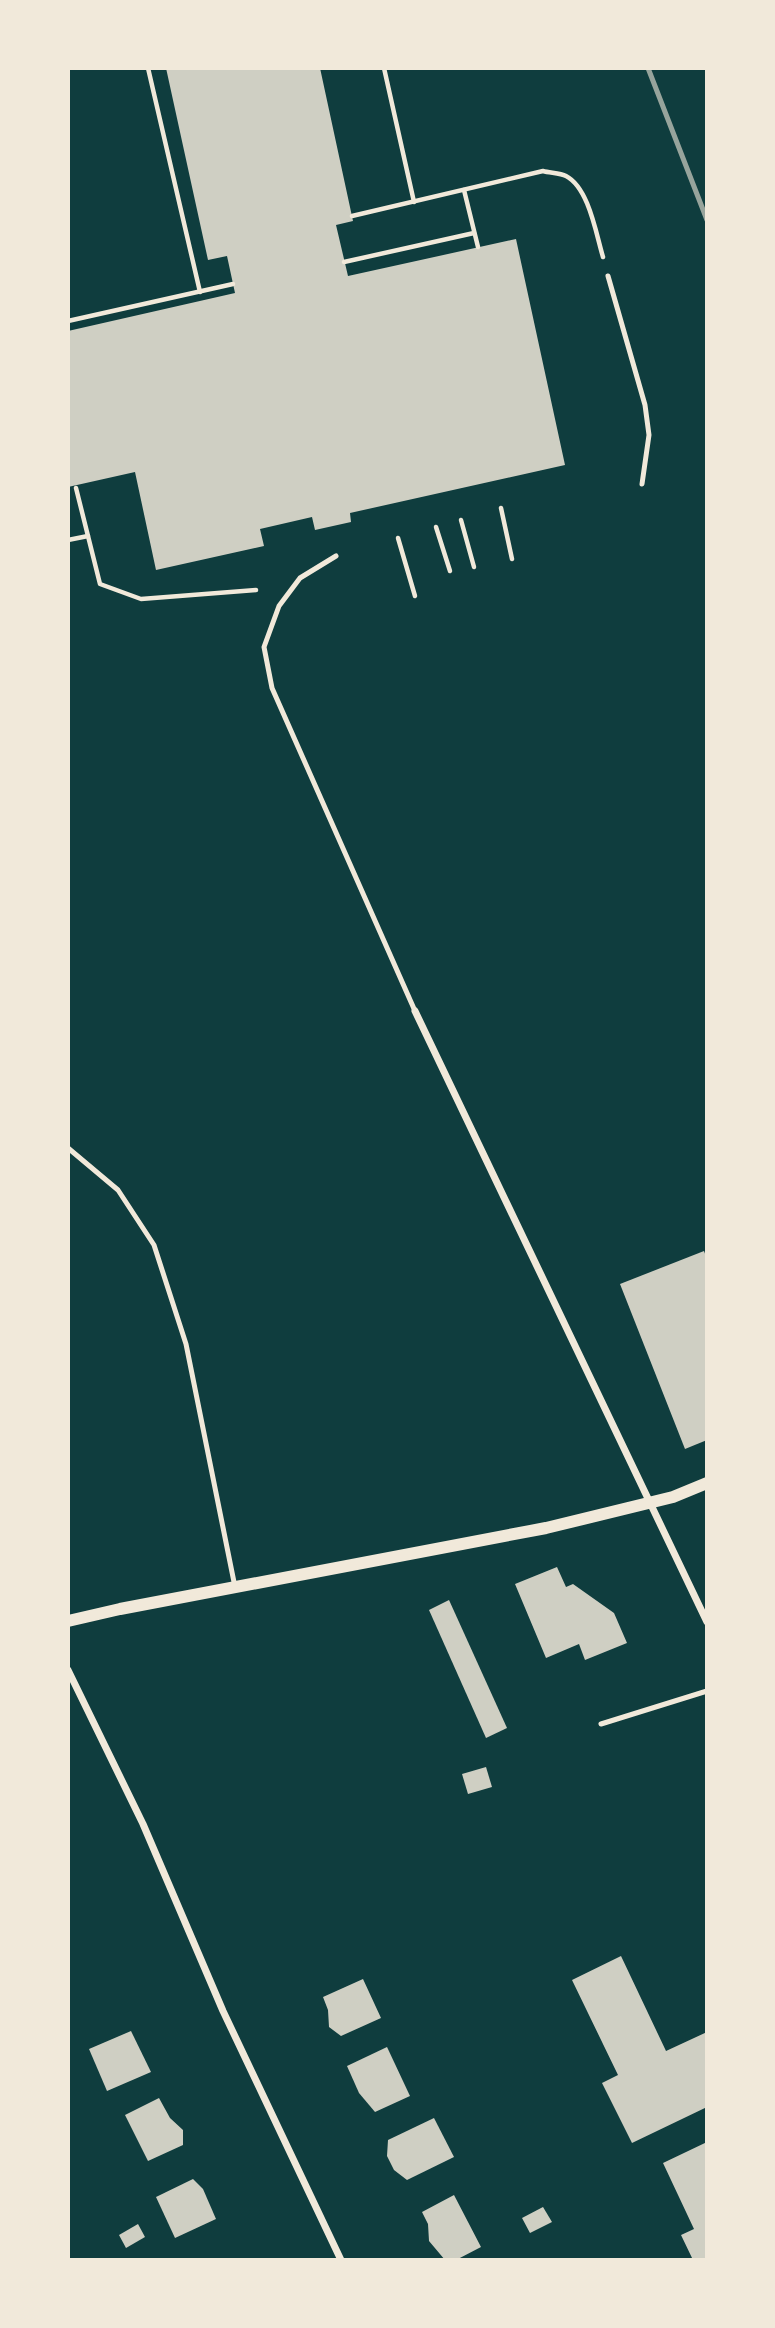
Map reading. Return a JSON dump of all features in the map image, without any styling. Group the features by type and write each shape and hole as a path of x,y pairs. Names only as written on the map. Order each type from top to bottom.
{"street":[{"path":"415,1011 707,1622"},
{"path":"68,1621 546,1528 673,1497 707,1483"},
{"path":"68,1670 143,1824 223,2011 341,2260"}],"lane":[{"path":"608,276 645,405 649,435 642,484"},
{"path":"336,556 300,578 279,606 264,648 272,688 415,1011"},
{"path":"68,1148 118,1189 154,1245 186,1344 235,1587"},
{"path":"601,1724 707,1691"}],"path":[{"path":"148,68 200,292"},
{"path":"384,68 414,202"},
{"path":"352,216 544,172 566,176 580,189 590,213 608,276"},
{"path":"464,190 478,247"},
{"path":"344,262 474,233"},
{"path":"68,321 233,284"},
{"path":"76,488 100,584 141,599 256,590"},
{"path":"502,508 512,559"},
{"path":"461,520 474,566"},
{"path":"436,527 450,571"},
{"path":"68,540 88,536"},
{"path":"398,538 415,596"}],"building":[{"path":"166,68 320,68 353,221 336,225 348,276 516,239 565,465 350,513 351,522 315,530 312,517 260,529 264,546 156,570 135,472 68,487 68,331 235,293 227,256 208,260"},
{"path":"704,1251 707,1259 707,1440 685,1449 620,1284"},
{"path":"557,1567 566,1587 573,1584 614,1613 627,1643 585,1660 579,1644 546,1658 515,1584"},
{"path":"449,1600 507,1728 486,1738 429,1610"},
{"path":"486,1767 492,1787 468,1794 462,1774"},
{"path":"621,1956 666,2051 707,2032 707,2107 632,2143 602,2083 618,2075 572,1980"},
{"path":"363,1979 381,2018 341,2036 329,2027 328,2010 323,1997"},
{"path":"131,2031 151,2072 107,2091 89,2049"},
{"path":"387,2047 410,2096 375,2112 359,2093 347,2066"},
{"path":"159,2098 170,2118 183,2130 183,2145 148,2161 125,2115"},
{"path":"434,2118 454,2157 407,2180 394,2170 387,2156 388,2140"},
{"path":"707,2142 707,2260 693,2260 681,2235 694,2229 663,2163"},
{"path":"193,2179 203,2189 216,2219 175,2238 156,2197"},
{"path":"454,2195 481,2247 456,2260 445,2260 429,2241 428,2224 422,2212"},
{"path":"543,2207 552,2222 530,2233 522,2218"},
{"path":"138,2224 145,2237 126,2248 119,2235"}],"railway":[{"path":"648,68 707,220"}]}
